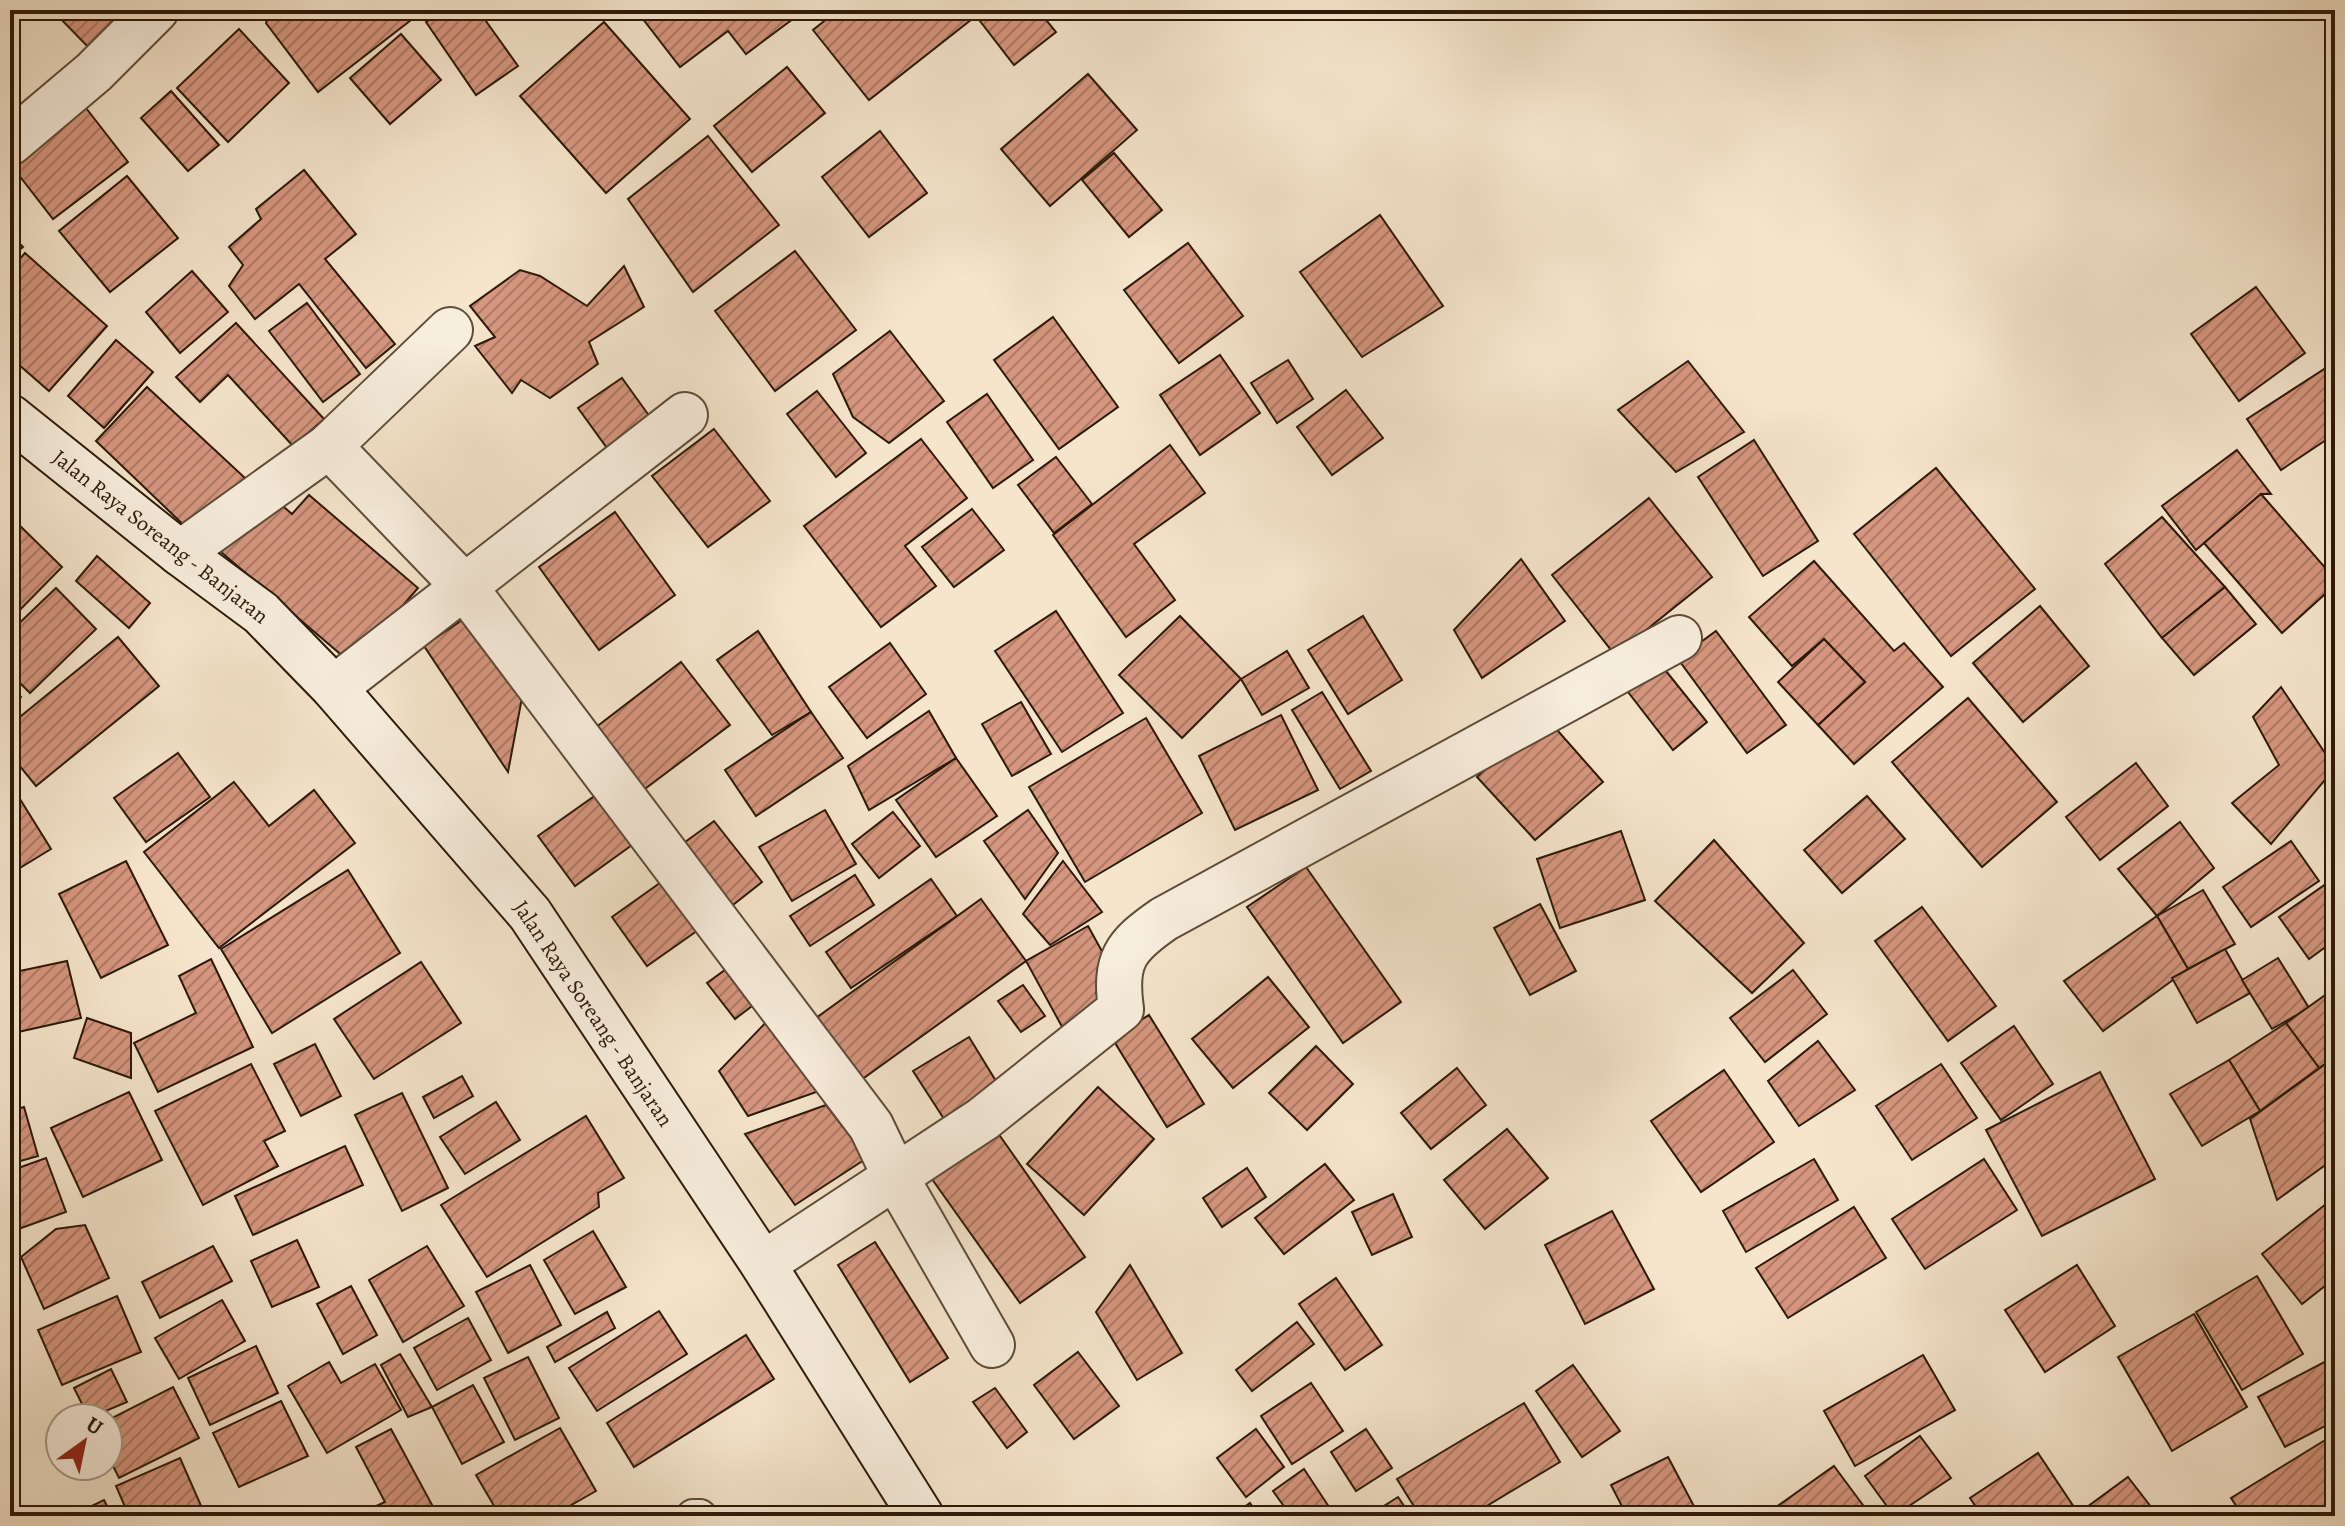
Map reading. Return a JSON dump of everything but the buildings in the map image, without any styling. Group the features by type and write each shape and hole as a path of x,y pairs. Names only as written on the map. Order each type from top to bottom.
{"street":[{"path":"10,143 94,72 156,10"},
{"path":"180,553 329,446 450,330"},
{"path":"334,688 685,415"},
{"name":"Jalan Raya Soreang - Banjaran","path":"10,417 180,553 261,613 334,688 530,914 763,1264 921,1516"},
{"path":"329,446 463,585 871,1126 895,1176 992,1345"},
{"path":"763,1264 983,1119 1121,1009 1119,981 1128,947 1164,919 1679,638"}],"lane":[{"path":"693,1516 700,1516"}]}
